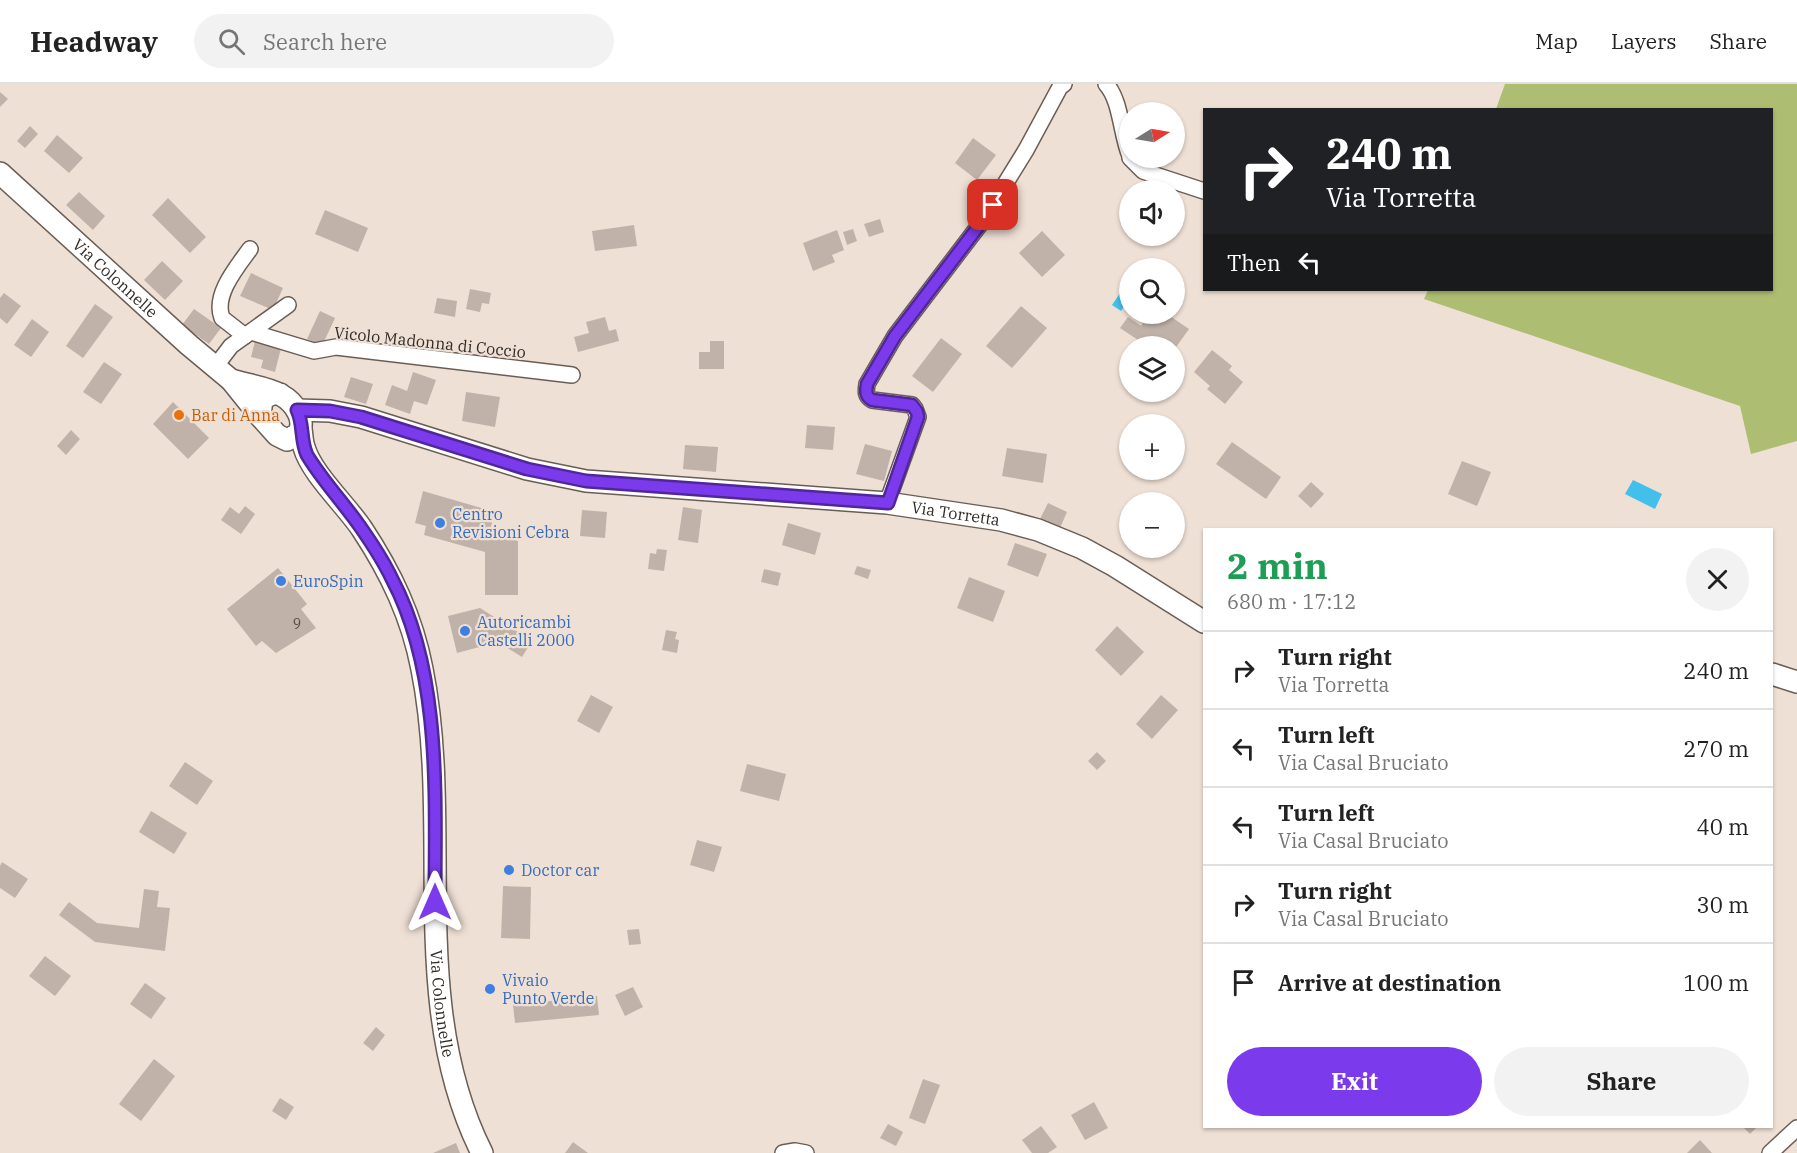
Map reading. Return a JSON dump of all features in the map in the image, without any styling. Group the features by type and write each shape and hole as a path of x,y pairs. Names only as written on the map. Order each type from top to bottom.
{"main road":[{"name":"Via Colonnelle","path":"0,173 223,374 277,435 297,432"},
{"name":"Via Colonnelle","path":"223,374 280,394 319,473 360,526 385,566 402,601 416,640 423,671 432,737 436,937 442,1023 463,1107 482,1153"},
{"path":"261,416 262,399 272,394 280,394"},
{"name":"Via Torretta","path":"297,432 330,411 361,417 527,469 586,481 888,503 974,515 1025,526 1082,548 1203,621"},
{"path":"1773,674 1797,682"}],"street":[{"path":"888,503 918,417 912,405 868,398 867,384 895,336 981,223 1064,84"},
{"path":"1106,84 1110,88 1119,117"},
{"path":"1140,168 1143,171 1203,191"},
{"name":"Vicolo Madonna di Coccio","path":"250,249 228,280 220,305 222,318 248,334 314,351 336,347 572,375"},
{"path":"223,374 231,346 288,305"},
{"path":"1770,1153 1797,1128"},
{"path":"783,1153 795,1151 806,1153"}],"green space":[{"path":"1505,84 1797,84 1797,441 1751,454 1740,406 1424,299 1428,291 1773,291 1773,108 1496,108"}],"water":[{"path":"1119,295 1119,310 1112,305"},
{"path":"1633,480 1662,494 1655,509 1625,494"}],"building":[{"path":"0,92 8,99 0,107"},
{"path":"30,126 38,134 25,148 17,141"},
{"path":"57,135 83,158 69,173 44,151"},
{"path":"973,138 996,155 977,180 955,163"},
{"path":"79,192 105,216 93,230 66,205"},
{"path":"168,198 206,237 190,253 152,215"},
{"path":"325,210 368,228 358,252 315,234"},
{"path":"880,219 884,232 869,237 864,224"},
{"path":"634,225 637,246 595,251 592,231"},
{"path":"853,229 857,241 847,245 843,232"},
{"path":"837,230 844,250 832,255 835,262 813,271 803,243"},
{"path":"1042,231 1065,255 1042,277 1019,253"},
{"path":"162,261 183,281 165,300 144,280"},
{"path":"251,273 283,288 273,310 240,296"},
{"path":"470,289 491,293 489,304 482,303 480,312 466,309"},
{"path":"4,293 21,306 7,324 0,318 0,298"},
{"path":"437,298 457,301 455,317 434,313"},
{"path":"95,304 113,317 83,358 66,346"},
{"path":"1021,306 1047,328 1012,368 986,346"},
{"path":"194,309 221,328 209,344 182,325"},
{"path":"320,311 335,318 322,346 307,339"},
{"path":"605,317 609,331 616,329 619,341 578,352 574,337 589,333 586,322"},
{"path":"32,319 49,332 31,357 14,345"},
{"path":"1123,324 1141,326 1142,324 1182,324 1189,329 1184,336 1132,336 1120,328"},
{"path":"941,338 962,354 933,392 912,376"},
{"path":"255,341 281,348 275,372 261,368 263,360 251,357"},
{"path":"710,341 724,341 724,369 699,369 699,352 710,352"},
{"path":"1212,350 1232,366 1229,370 1243,382 1225,404 1207,389 1210,386 1194,372"},
{"path":"104,362 122,374 101,404 83,392"},
{"path":"413,372 436,380 427,405 414,401 410,414 385,405 392,385 407,391"},
{"path":"351,377 373,384 366,404 344,397"},
{"path":"466,392 500,397 495,427 462,421"},
{"path":"173,402 209,438 188,459 153,424"},
{"path":"807,425 835,427 833,450 805,448"},
{"path":"71,430 80,439 66,455 57,446"},
{"path":"1232,442 1281,477 1266,499 1216,464"},
{"path":"865,444 892,451 884,481 856,474"},
{"path":"685,445 718,447 716,472 683,469"},
{"path":"1007,448 1047,454 1043,483 1002,476"},
{"path":"1462,461 1491,472 1477,506 1448,494"},
{"path":"1311,482 1324,494 1311,508 1298,496"},
{"path":"423,491 495,512 489,533 518,541 518,595 485,595 485,552 424,535 426,526 415,523"},
{"path":"1048,503 1067,512 1060,528 1040,519"},
{"path":"245,506 255,514 241,534 221,520 230,507 239,514"},
{"path":"683,507 702,510 698,543 678,540"},
{"path":"582,510 607,512 605,538 580,536"},
{"path":"788,523 821,533 815,555 782,545"},
{"path":"1015,543 1047,554 1038,577 1007,565"},
{"path":"657,549 667,550 664,571 648,569 650,553 656,554"},
{"path":"857,566 871,570 868,579 854,574"},
{"path":"278,568 307,604 301,609 316,628 276,653 262,641 256,646 227,609"},
{"path":"764,569 781,573 778,586 761,582"},
{"path":"969,577 1005,591 993,622 957,608"},
{"path":"480,608 532,641 522,657 498,642 457,653 448,616"},
{"path":"1117,626 1144,652 1121,676 1095,650"},
{"path":"666,630 677,632 675,639 679,640 677,653 662,650"},
{"path":"591,695 613,707 599,733 577,721"},
{"path":"1161,695 1178,710 1152,739 1136,724"},
{"path":"1097,752 1106,761 1097,770 1088,761"},
{"path":"185,762 213,781 197,805 169,786"},
{"path":"747,764 786,774 779,801 740,791"},
{"path":"151,811 187,833 174,854 139,832"},
{"path":"697,840 722,847 714,872 690,865"},
{"path":"2,862 28,879 15,898 0,888"},
{"path":"503,886 531,887 530,939 501,938"},
{"path":"144,889 159,891 157,907 170,908 165,951 95,942 59,915 69,902 97,923 139,928"},
{"path":"639,929 641,944 629,945 627,930"},
{"path":"45,956 71,976 55,996 29,976"},
{"path":"145,983 166,998 151,1019 130,1004"},
{"path":"633,987 643,1007 625,1016 615,995"},
{"path":"597,996 599,1015 515,1023 513,1005"},
{"path":"376,1027 385,1035 373,1051 363,1043"},
{"path":"154,1059 175,1076 141,1121 119,1104"},
{"path":"923,1079 940,1085 925,1124 909,1118"},
{"path":"280,1098 294,1107 286,1120 272,1111"},
{"path":"1094,1102 1108,1128 1085,1140 1071,1115"},
{"path":"888,1124 903,1132 896,1146 880,1138"},
{"path":"1041,1126 1057,1147 1048,1153 1032,1153 1022,1140"},
{"path":"1744,1128 1756,1128 1750,1134"},
{"path":"1700,1140 1712,1153 1687,1153"},
{"path":"573,1142 588,1153 565,1153"},
{"path":"456,1143 460,1153 433,1153"}],"place":[{"name":"Bar di Anna","path":"179,415"},
{"name":"Centro Revisioni Cebra","path":"440,523"},
{"name":"EuroSpin","path":"281,581"},
{"name":"Autoricambi Castelli 2000","path":"465,631"},
{"name":"Doctor car","path":"509,870"},
{"name":"Vivaio Punto Verde","path":"490,989"}],"route":[{"path":"435,902 432,737 423,671 416,640 393,579 360,526 307,455 304,448 302,424 297,410 330,411 361,417 562,478 888,503 918,417 912,405 868,398 867,384 895,336 993,205"}]}
